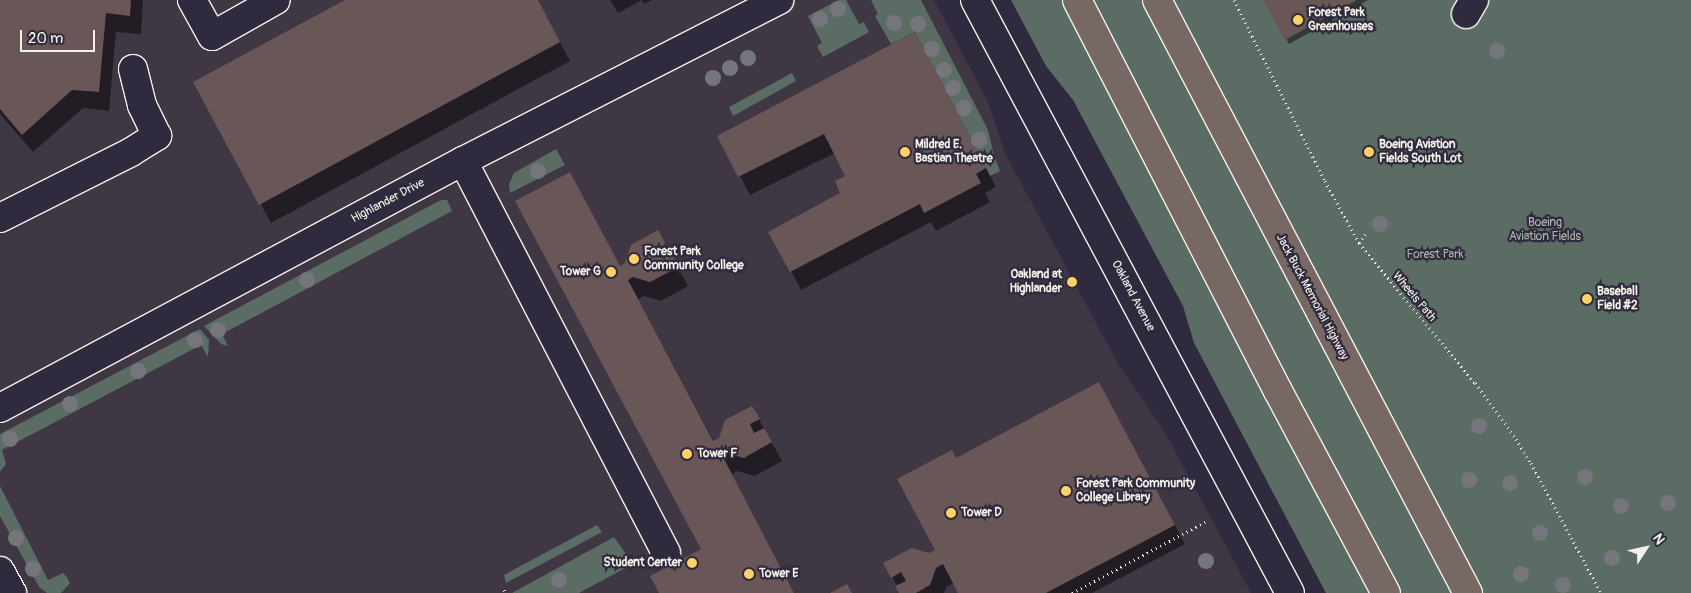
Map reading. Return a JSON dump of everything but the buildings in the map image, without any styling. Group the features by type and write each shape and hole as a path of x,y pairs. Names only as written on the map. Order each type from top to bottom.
{"highway":[{"path":"1077,0 1278,391 1386,593"},
{"name":"Jack Buck Memorial Highway","path":"1158,0 1468,593"}],"street":[{"path":"192,0 212,36 276,0"},
{"name":"Highlander Drive","path":"0,408 463,161 779,0"},
{"name":"Oakland Avenue","path":"975,0 1290,593"},
{"path":"0,218 114,161 157,136 142,105 133,69"},
{"path":"463,161 666,553"},
{"path":"0,571 12,593"}],"path":[{"name":"Wheels Path","path":"1234,0 1324,181 1359,243 1474,383 1516,439 1532,463 1601,593"},
{"path":"1359,243 1367,231"},
{"path":"1072,593 1205,522"}],"shaded area":[{"name":"Forest Park Community College","path":"0,0 934,0 989,104 1005,153 1119,366 1164,430 1251,593 0,593"}],"green space":[{"path":"839,0 846,0 859,24 864,22 869,32 823,57 817,46 822,43 808,16"},
{"path":"871,0 921,0 988,130 994,156 1000,171 990,176 915,32 891,44 875,16 878,14"},
{"name":"Forest Park","path":"1011,0 1691,0 1691,593 1326,593 1194,343 1183,306 1073,100 1046,66"},
{"path":"792,73 796,81 733,116 729,107"},
{"path":"556,149 565,165 510,193 509,184 514,173"},
{"path":"441,200 447,200 452,211 222,334 228,346 221,344 204,326"},
{"path":"200,329 209,340 208,357 201,345 2,450 6,464 0,472 0,434"},
{"path":"0,486 48,580 63,573 67,577 70,583 61,593 47,593 40,588 34,578 0,516"},
{"path":"597,525 602,532 506,583 504,575"},
{"path":"614,537 633,564 579,593 512,593"}],"place":[{"name":"Forest Park Greenhouses","path":"1298,20"},
{"name":"Mildred E. Bastian Theatre","path":"905,152"},
{"name":"Boeing Aviation Fields South Lot","path":"1369,152"},
{"name":"Forest Park Community College","path":"634,259"},
{"name":"Tower G","path":"611,272"},
{"name":"Oakland at Highlander","path":"1072,282"},
{"name":"Baseball Field #2","path":"1587,299"},
{"name":"Tower F","path":"687,454"},
{"name":"Forest Park Community College Library","path":"1066,491"},
{"name":"Tower D","path":"951,513"},
{"name":"Student Center","path":"692,563"},
{"name":"Tower E","path":"749,574"}],"park label":[{"name":"Boeing Aviation Fields","path":"1545,230"}]}
